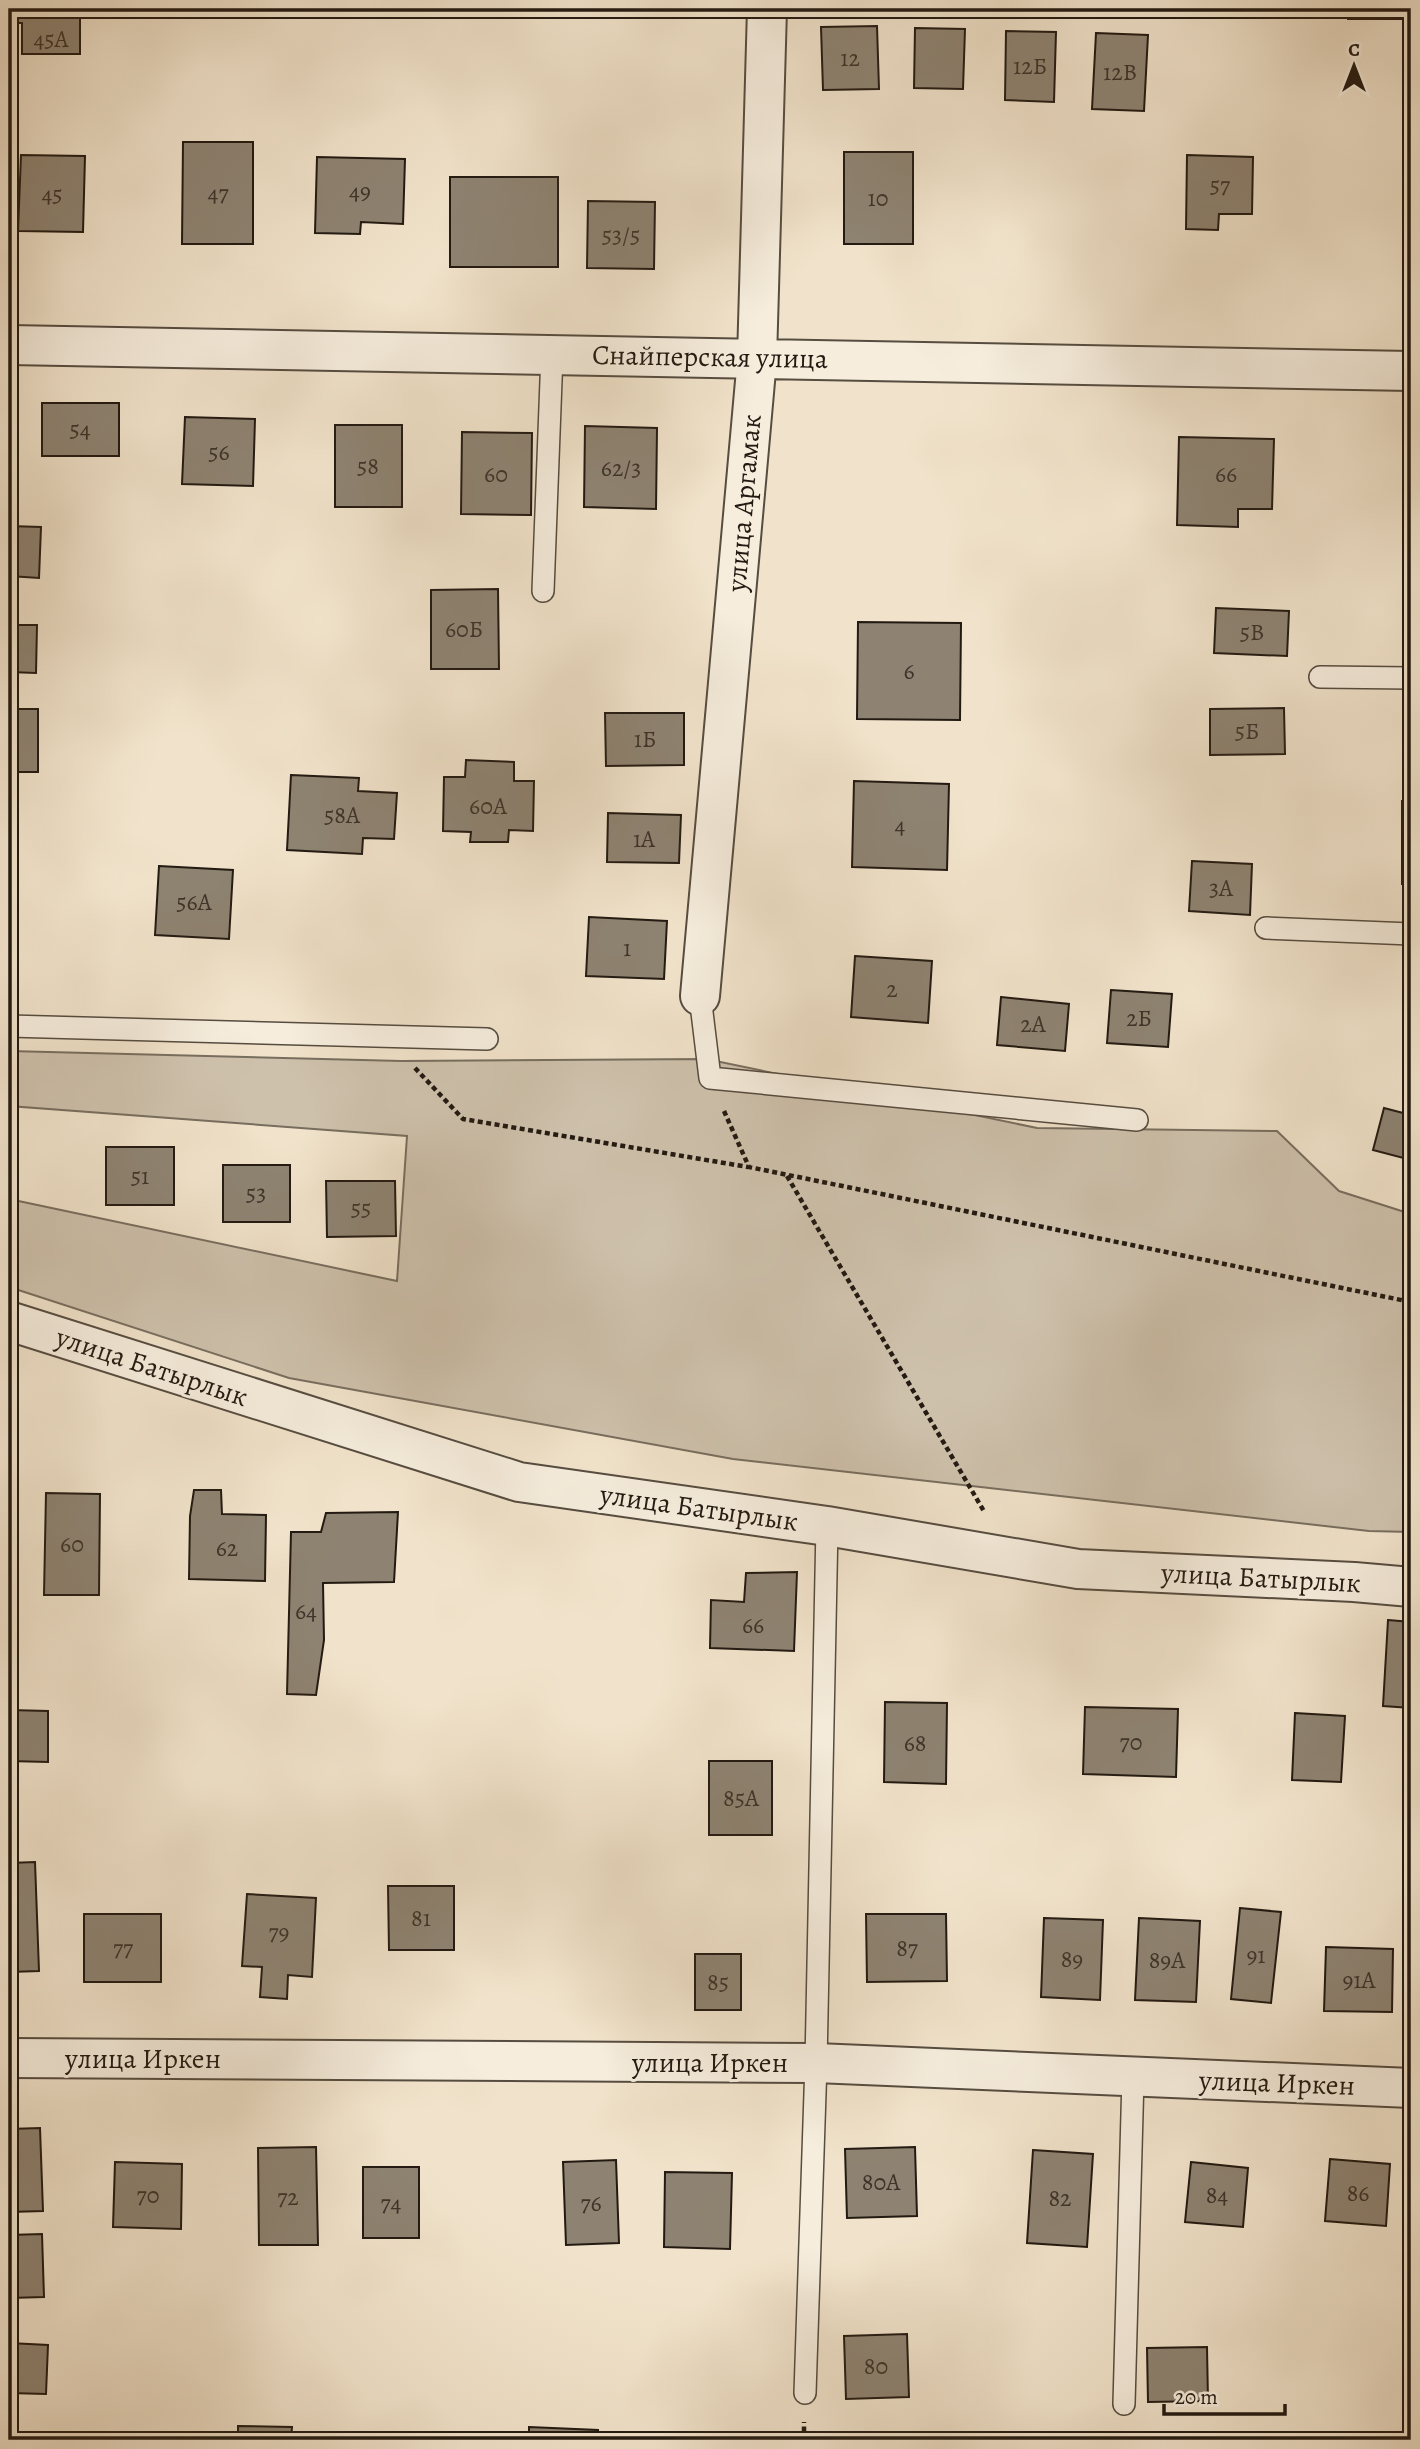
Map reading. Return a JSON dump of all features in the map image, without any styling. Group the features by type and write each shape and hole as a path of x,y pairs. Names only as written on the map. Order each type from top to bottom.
{"street":[{"name":"улица Аргамак","path":"700,996 757,359 767,9"},
{"name":"Снайперская улица","path":"9,345 1411,371"},
{"name":"улица Батырлык","path":"9,1321 519,1482 827,1526 1078,1569 1411,1587"},
{"name":"улица Иркен","path":"9,2058 816,2063 1411,2088"}],"lane":[{"path":"543,591 552,354"},
{"path":"1320,677 1411,678"},
{"path":"1266,928 1411,934"},
{"path":"700,996 710,1078 1137,1120"},
{"path":"9,1026 487,1039"},
{"path":"805,2393 816,2063 827,1526"},
{"path":"1124,2404 1133,2077"}],"path":[{"path":"384,1036 463,1119 748,1167 1411,1302"},
{"path":"710,1078 748,1167"},
{"path":"787,1175 1011,1558"}],"shaded area":[{"path":"9,1051 401,1061 706,1059 1037,1128 1277,1131 1339,1191 1411,1214 1411,1532 1369,1531 733,1459 289,1378 9,1287 9,1199 397,1281 407,1136 9,1106"}],"building":[{"path":"9,9 80,9 80,54 22,54 22,23 9,23"},
{"path":"1348,9 1411,9 1411,19 1348,19"},
{"path":"877,26 879,89 823,90 821,27"},
{"path":"915,28 965,29 963,89 914,88"},
{"path":"1006,31 1056,32 1054,102 1005,100"},
{"path":"1096,33 1148,35 1144,111 1092,109"},
{"path":"183,142 253,142 253,244 182,244"},
{"path":"844,152 913,152 913,244 844,244"},
{"path":"21,155 85,156 83,232 18,231"},
{"path":"1187,155 1253,157 1252,214 1219,214 1218,230 1186,229"},
{"path":"317,157 405,159 403,224 361,222 360,234 315,233"},
{"path":"450,177 558,177 558,267 450,267"},
{"path":"588,201 655,202 654,269 587,268"},
{"path":"42,403 119,403 119,456 42,456"},
{"path":"185,417 255,419 253,486 182,484"},
{"path":"335,425 402,425 402,507 335,507"},
{"path":"585,426 657,428 656,509 584,507"},
{"path":"462,432 532,433 531,515 461,514"},
{"path":"1179,437 1274,439 1272,509 1238,509 1238,527 1177,525"},
{"path":"9,526 41,527 39,578 9,576"},
{"path":"498,589 499,669 431,669 431,590"},
{"path":"1216,608 1289,611 1287,656 1214,653"},
{"path":"858,622 961,623 960,720 857,719"},
{"path":"9,625 37,625 36,673 9,672"},
{"path":"1284,708 1285,754 1210,755 1210,709"},
{"path":"9,709 38,709 38,772 9,772"},
{"path":"605,713 684,713 684,765 606,766"},
{"path":"466,760 514,762 514,781 534,781 533,831 509,830 508,842 470,842 471,832 443,831 444,777 465,777"},
{"path":"291,775 359,778 358,791 397,793 394,839 363,838 362,854 287,850"},
{"path":"854,781 949,784 947,870 852,867"},
{"path":"1402,801 1411,801 1411,884 1402,884"},
{"path":"608,813 681,815 679,863 607,862"},
{"path":"1192,861 1252,864 1250,915 1189,911"},
{"path":"159,866 233,870 229,939 155,935"},
{"path":"589,917 667,921 664,979 586,976"},
{"path":"855,956 932,961 928,1023 851,1017"},
{"path":"1111,990 1172,994 1168,1047 1107,1043"},
{"path":"1001,997 1069,1004 1065,1051 997,1045"},
{"path":"1384,1108 1411,1115 1411,1160 1373,1150"},
{"path":"106,1147 174,1147 174,1205 106,1205"},
{"path":"223,1165 290,1165 290,1222 223,1222"},
{"path":"326,1181 395,1181 396,1236 327,1237"},
{"path":"194,1490 221,1490 222,1514 266,1515 265,1581 189,1579 190,1516"},
{"path":"46,1493 100,1494 99,1595 44,1595"},
{"path":"398,1512 394,1582 323,1583 324,1640 316,1695 287,1694 291,1532 321,1532 326,1513"},
{"path":"797,1572 794,1651 710,1648 711,1600 744,1602 746,1573"},
{"path":"1388,1620 1411,1622 1411,1708 1383,1706"},
{"path":"885,1702 947,1703 946,1784 884,1782"},
{"path":"1085,1707 1178,1709 1176,1777 1083,1774"},
{"path":"9,1710 48,1711 48,1762 9,1761"},
{"path":"1295,1713 1345,1716 1341,1782 1292,1780"},
{"path":"709,1761 772,1761 772,1835 709,1835"},
{"path":"35,1862 39,1971 9,1972 9,1863"},
{"path":"388,1886 454,1886 454,1950 389,1950"},
{"path":"247,1894 316,1898 312,1977 288,1975 287,1999 260,1997 262,1967 242,1966"},
{"path":"1240,1908 1281,1912 1271,2003 1231,1999"},
{"path":"84,1914 161,1914 161,1982 84,1982"},
{"path":"866,1914 946,1914 947,1981 867,1982"},
{"path":"1044,1918 1103,1920 1100,2000 1041,1997"},
{"path":"1139,1918 1200,1921 1196,2002 1135,2000"},
{"path":"1326,1947 1393,1949 1392,2012 1324,2011"},
{"path":"695,1954 741,1954 741,2010 695,2010"},
{"path":"40,2128 43,2211 9,2212 9,2129"},
{"path":"316,2147 318,2245 259,2245 258,2148"},
{"path":"915,2147 917,2216 847,2218 845,2149"},
{"path":"1033,2150 1093,2154 1087,2247 1027,2243"},
{"path":"1330,2159 1390,2164 1386,2226 1325,2221"},
{"path":"616,2160 619,2243 566,2245 563,2162"},
{"path":"115,2162 182,2164 181,2229 113,2227"},
{"path":"1191,2162 1248,2168 1243,2227 1185,2222"},
{"path":"363,2167 419,2167 419,2238 363,2238"},
{"path":"665,2172 732,2173 730,2249 664,2247"},
{"path":"42,2234 44,2297 9,2298 9,2235"},
{"path":"907,2334 909,2397 846,2399 844,2336"},
{"path":"9,2343 48,2345 46,2394 9,2393"},
{"path":"1207,2347 1208,2401 1148,2402 1147,2348"},
{"path":"238,2426 292,2427 291,2440 238,2440"},
{"path":"529,2427 598,2430 598,2440 529,2440"}]}
